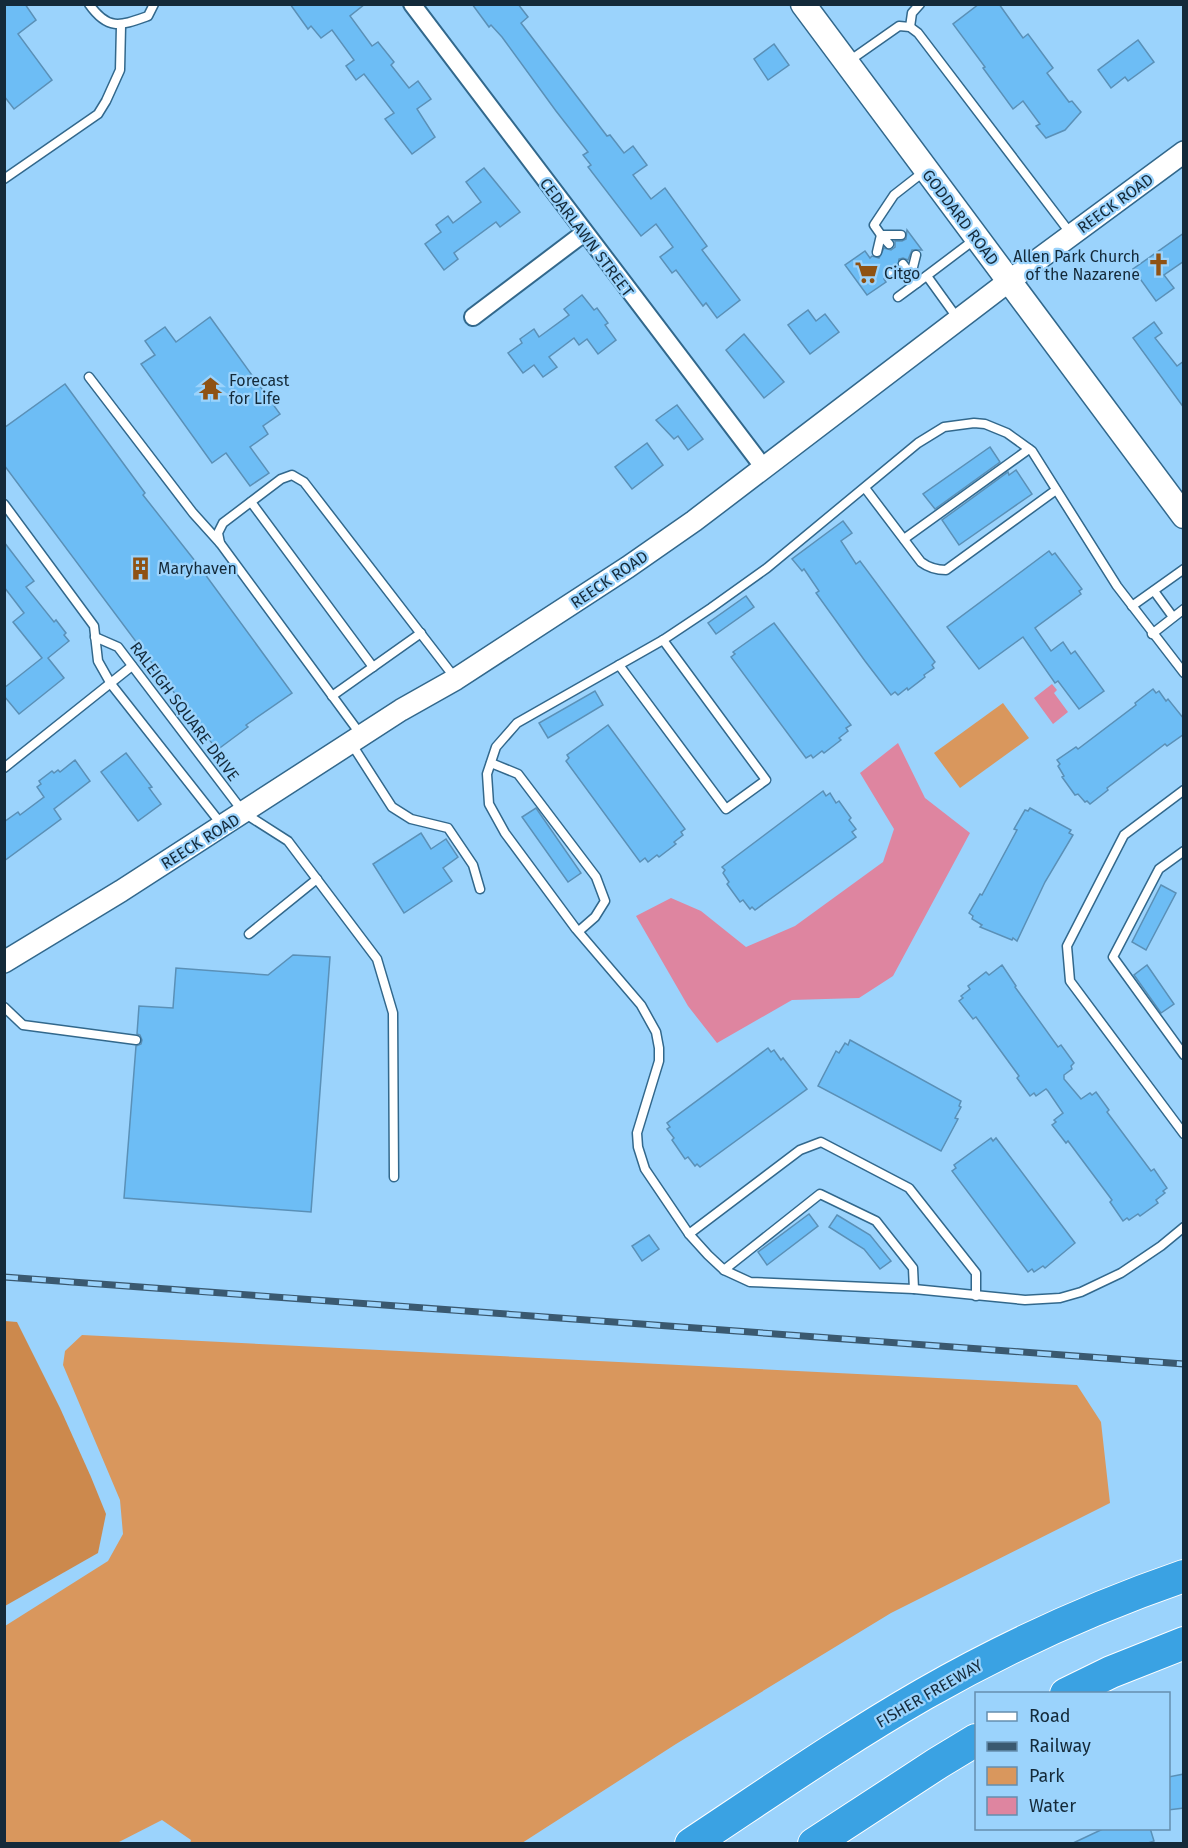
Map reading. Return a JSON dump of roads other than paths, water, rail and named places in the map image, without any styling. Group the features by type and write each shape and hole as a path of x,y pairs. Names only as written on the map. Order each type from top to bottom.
{"highway":[{"name":"FISHER FREEWAY","path":"691,1844 879,1721 988,1659 1119,1600 1184,1576"},
{"path":"1070,1692 1111,1672 1184,1643"},
{"path":"814,1844 975,1741"}],"main road":[{"name":"GODDARD ROAD","path":"810,9 847,63 1184,516"}],"street":[{"name":"CEDARLAWN STREET","path":"412,4 764,468"},
{"name":"REECK ROAD","path":"4,962 244,813 401,710 456,679 628,567 764,468 1009,281 1184,153"},
{"path":"473,317 584,233"}],"lane":[{"path":"89,4 99,19 121,26 148,16 154,4"},
{"path":"910,27 912,13 920,4"},
{"path":"4,179 98,114 120,70 121,26"},
{"path":"847,63 899,26 910,27 918,33 1072,235"},
{"path":"889,244 874,225 894,195 926,170"},
{"path":"881,235 901,235"},
{"path":"878,252 881,235"},
{"path":"898,297 977,238"},
{"path":"911,275 916,255"},
{"path":"903,264 917,284"},
{"path":"892,273 911,275"},
{"path":"927,276 959,320"},
{"path":"89,377 193,513 220,543 332,696 392,807 411,819 448,828 473,866 480,890"},
{"path":"1184,673 1132,606 1029,449 1007,433 986,424 961,424 944,427 918,443 767,568 711,609 663,640 517,723 496,747 487,774 489,804 505,832 579,931 641,1005 656,1032 659,1061 637,1133 645,1169 689,1234 724,1270 750,1282 914,1289 976,1296 1060,1298 1081,1293 1121,1274 1184,1227"},
{"path":"904,539 1029,449"},
{"path":"220,543 218,533 223,523 281,479 292,475 304,482 456,679"},
{"path":"865,488 921,562 927,567 946,570 1056,490"},
{"path":"251,502 373,667"},
{"path":"4,504 94,626 98,660 111,684 223,826"},
{"path":"1132,606 1184,569"},
{"path":"1154,591 1173,617"},
{"path":"1152,634 1184,609"},
{"path":"332,696 421,633"},
{"name":"RALEIGH SQUARE DRIVE","path":"96,637 118,647 244,813"},
{"path":"619,665 726,809 766,780 663,640"},
{"path":"4,768 132,666"},
{"path":"490,763 518,774 596,877 605,901 595,917 579,931"},
{"path":"1184,790 1124,835 1067,946 1070,981 1184,1134"},
{"path":"244,813 288,841 377,959 393,1013 394,1177"},
{"path":"1184,851 1160,869 1113,957 1184,1054"},
{"path":"249,934 317,879"},
{"path":"4,1007 23,1025 136,1040"},
{"path":"689,1234 800,1150 821,1142 909,1188 976,1273 976,1296"},
{"path":"724,1270 820,1194 876,1221 913,1268 914,1289"}],"water":[{"path":"1052,684 1057,690 1054,693 1068,712 1053,724 1034,698"},
{"path":"898,743 925,798 970,833 893,976 859,998 792,1000 717,1043 688,1006 636,916 671,898 701,911 746,947 795,926 883,862 894,829 860,773"}],"railway":[{"path":"4,1277 1184,1364"}],"place":[{"name":"Allen Park Church of the Nazarene","path":"1158,265"},
{"name":"Citgo","path":"866,273"},
{"name":"Forecast for Life","path":"211,389"},
{"name":"Maryhaven","path":"140,568"}]}
